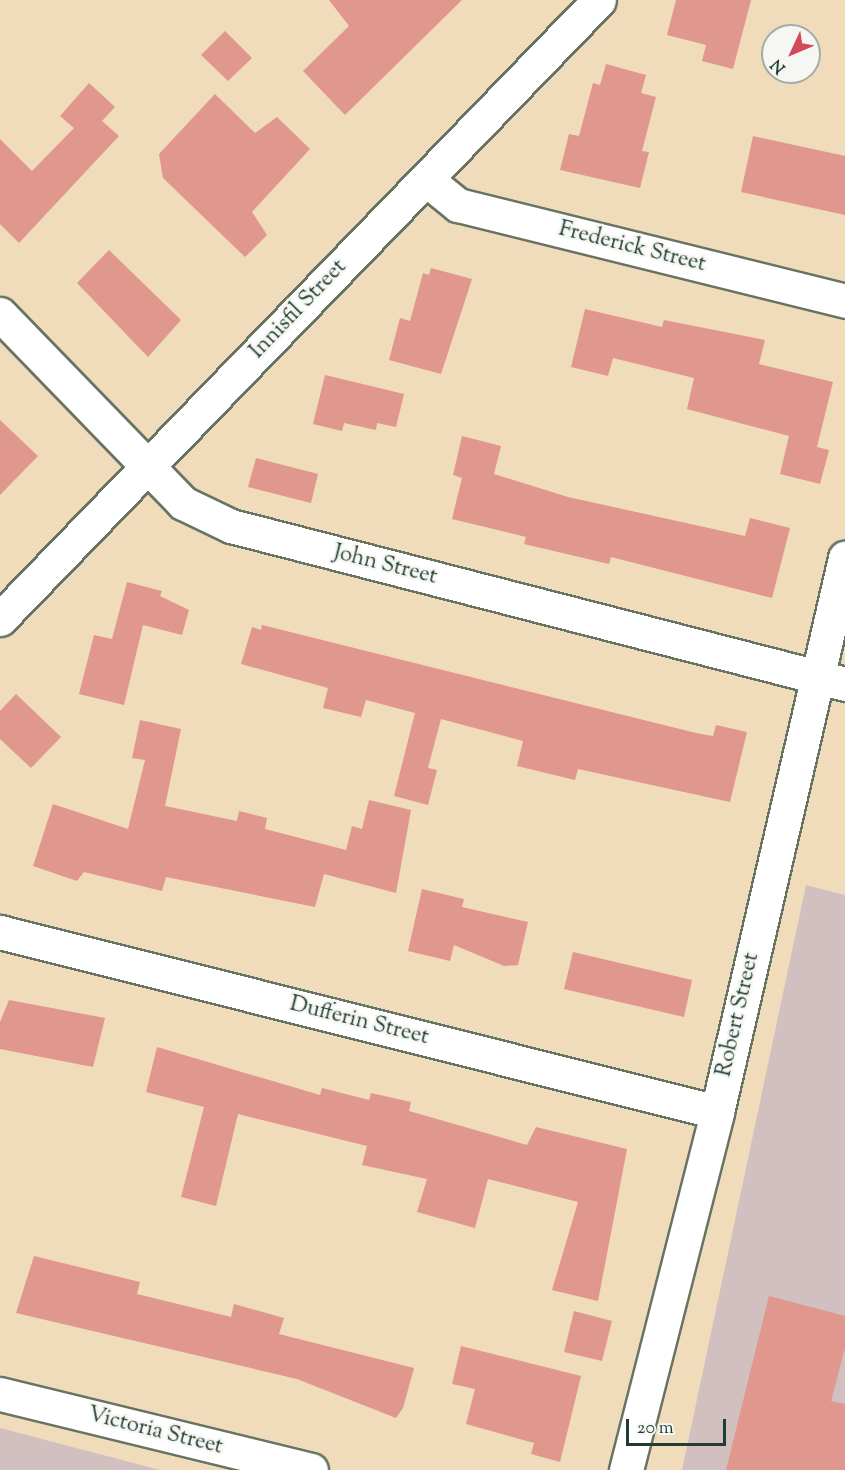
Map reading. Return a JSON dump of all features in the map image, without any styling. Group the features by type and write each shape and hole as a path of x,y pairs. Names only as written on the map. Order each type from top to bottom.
{"street":[{"name":"Innisfil Street","path":"0,619 599,0"},
{"name":"Frederick Street","path":"427,180 458,205 845,301"},
{"name":"John Street","path":"0,314 183,503 231,526 831,680"},
{"name":"Robert Street","path":"626,1470 717,1112 831,680 845,558"},
{"name":"Dufferin Street","path":"0,932 717,1112"},
{"name":"Victoria Street","path":"0,1394 310,1470"}],"shaded area":[{"path":"806,885 845,895 845,1470 682,1470"},
{"path":"0,1428 160,1470 0,1470"}],"building":[{"path":"329,0 462,0 345,115 303,71 349,26"},
{"path":"676,0 751,0 733,69 702,61 706,45 667,35"},
{"path":"225,31 252,58 228,81 201,55"},
{"path":"606,64 646,75 641,93 656,97 642,151 649,152 640,188 560,170 569,134 579,136 593,83 600,85"},
{"path":"89,83 115,107 102,121 119,136 19,243 0,224 0,139 32,171 74,128 60,116"},
{"path":"215,94 255,133 277,117 310,149 252,212 267,235 245,257 163,178 159,154"},
{"path":"753,136 845,156 845,215 741,192"},
{"path":"109,250 181,320 148,357 77,283"},
{"path":"431,268 472,279 441,374 389,360 400,318 410,321 423,273 429,275"},
{"path":"585,309 662,327 664,320 765,340 759,364 833,382 817,447 829,450 820,484 780,474 789,436 687,409 694,378 613,358 608,376 571,367"},
{"path":"325,375 404,394 396,427 377,423 376,430 344,423 342,431 313,424"},
{"path":"0,420 38,456 0,495"},
{"path":"462,436 501,446 494,474 568,497 745,536 750,518 790,528 772,598 611,557 609,564 524,544 526,537 452,519 462,478 453,475"},
{"path":"256,458 318,474 311,503 248,487"},
{"path":"127,582 162,591 160,596 189,610 182,635 143,625 124,705 79,694 94,635 112,639"},
{"path":"262,625 696,733 713,736 716,725 747,732 730,802 578,769 575,780 517,766 523,741 441,719 428,768 437,770 428,805 394,796 415,713 366,700 361,717 323,708 328,688 241,664 252,627 261,630"},
{"path":"16,694 61,737 31,768 0,739 0,711"},
{"path":"140,720 181,729 165,806 237,821 239,811 267,818 265,829 346,850 352,826 362,829 369,800 411,810 396,893 324,874 315,907 166,877 162,891 84,872 77,881 33,866 53,804 128,829 145,760 132,758"},
{"path":"422,889 464,899 462,907 528,922 518,965 504,966 454,945 450,961 408,951"},
{"path":"573,952 692,980 684,1017 564,989"},
{"path":"9,1000 105,1018 93,1067 0,1049 0,1022"},
{"path":"157,1047 320,1095 322,1088 369,1100 371,1093 411,1102 409,1111 527,1145 536,1127 627,1149 598,1301 552,1290 578,1202 488,1179 475,1228 417,1212 427,1179 362,1165 367,1146 238,1114 216,1206 181,1197 204,1107 146,1092"},
{"path":"34,1256 140,1282 137,1294 231,1317 234,1304 284,1318 279,1334 414,1368 403,1408 396,1418 297,1379 16,1313"},
{"path":"769,1296 845,1316 845,1348 831,1401 845,1404 845,1470 726,1470"},
{"path":"574,1311 612,1321 602,1361 564,1352"},
{"path":"461,1346 581,1376 560,1462 531,1454 534,1443 466,1424 475,1389 452,1384"}]}
